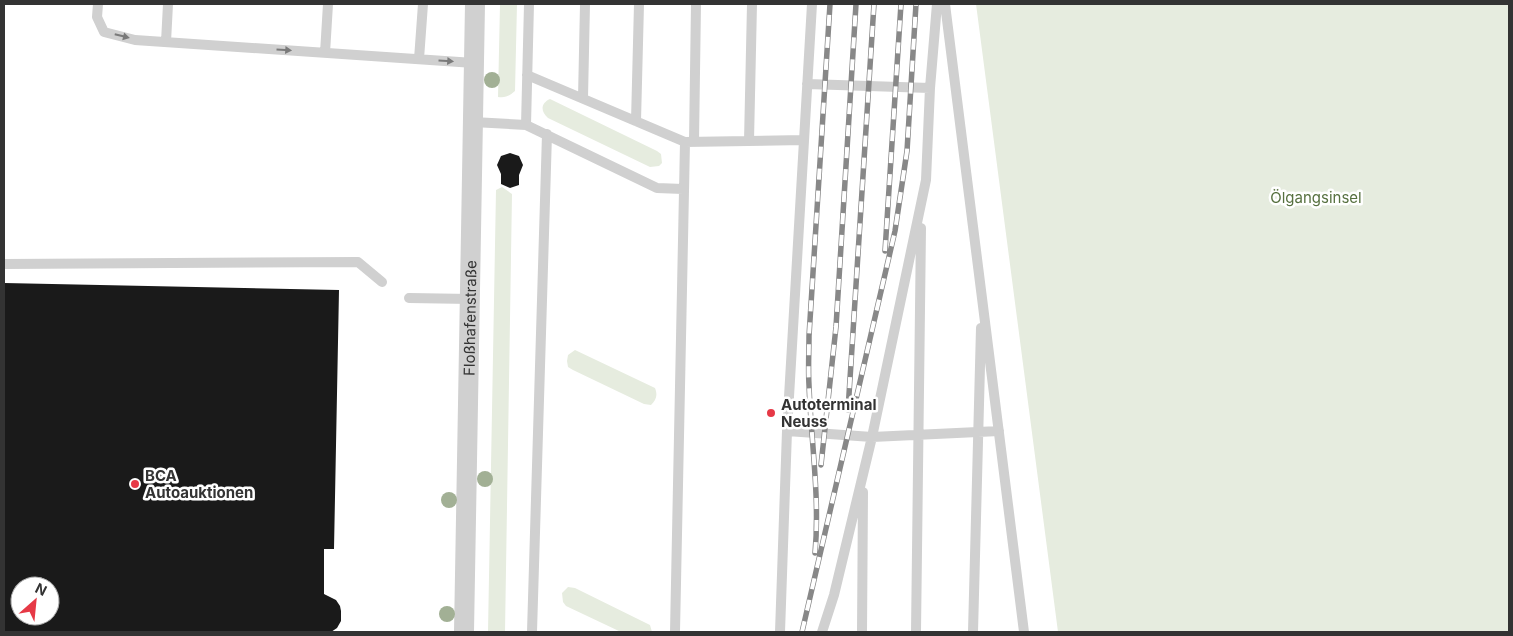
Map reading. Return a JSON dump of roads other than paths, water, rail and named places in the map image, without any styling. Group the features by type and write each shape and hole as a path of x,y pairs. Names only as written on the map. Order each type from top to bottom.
{"street":[{"name":"Floßhafenstraße","path":"464,632 476,4"}],"lane":[{"path":"98,4 97,17 104,32 135,40 474,63"},
{"path":"166,42 168,4"},
{"path":"325,52 328,4"},
{"path":"420,59 423,4"},
{"path":"526,124 529,4"},
{"path":"583,98 585,4"},
{"path":"636,121 639,4"},
{"path":"675,632 683,189 689,142 696,4"},
{"path":"750,140 752,4"},
{"path":"780,632 787,431 812,4"},
{"path":"822,632 834,595 872,437 926,180 930,88 937,4"},
{"path":"945,4 1024,632"},
{"path":"527,74 689,142 804,140"},
{"path":"808,84 930,88"},
{"path":"473,122 526,124 657,188 683,189"},
{"path":"532,632 546,134"},
{"path":"916,632 921,204"},
{"path":"4,264 358,262 382,282"},
{"path":"973,632 982,297"},
{"path":"409,298 471,300"},
{"path":"787,431 872,437 999,431"},
{"path":"862,632 863,473"}],"railway":[{"path":"815,553 815,469 810,406 809,336 830,4"},
{"path":"821,465 836,327 856,4"},
{"path":"848,410 874,4"},
{"path":"885,251 901,4"},
{"path":"802,632 895,231 907,151 916,4"}],"place":[{"name":"Autoterminal Neuss","path":"771,413"},
{"name":"BCA Autoauktionen","path":"135,484"}],"park label":[{"name":"Ölgangsinsel","path":"1316,197"}]}
